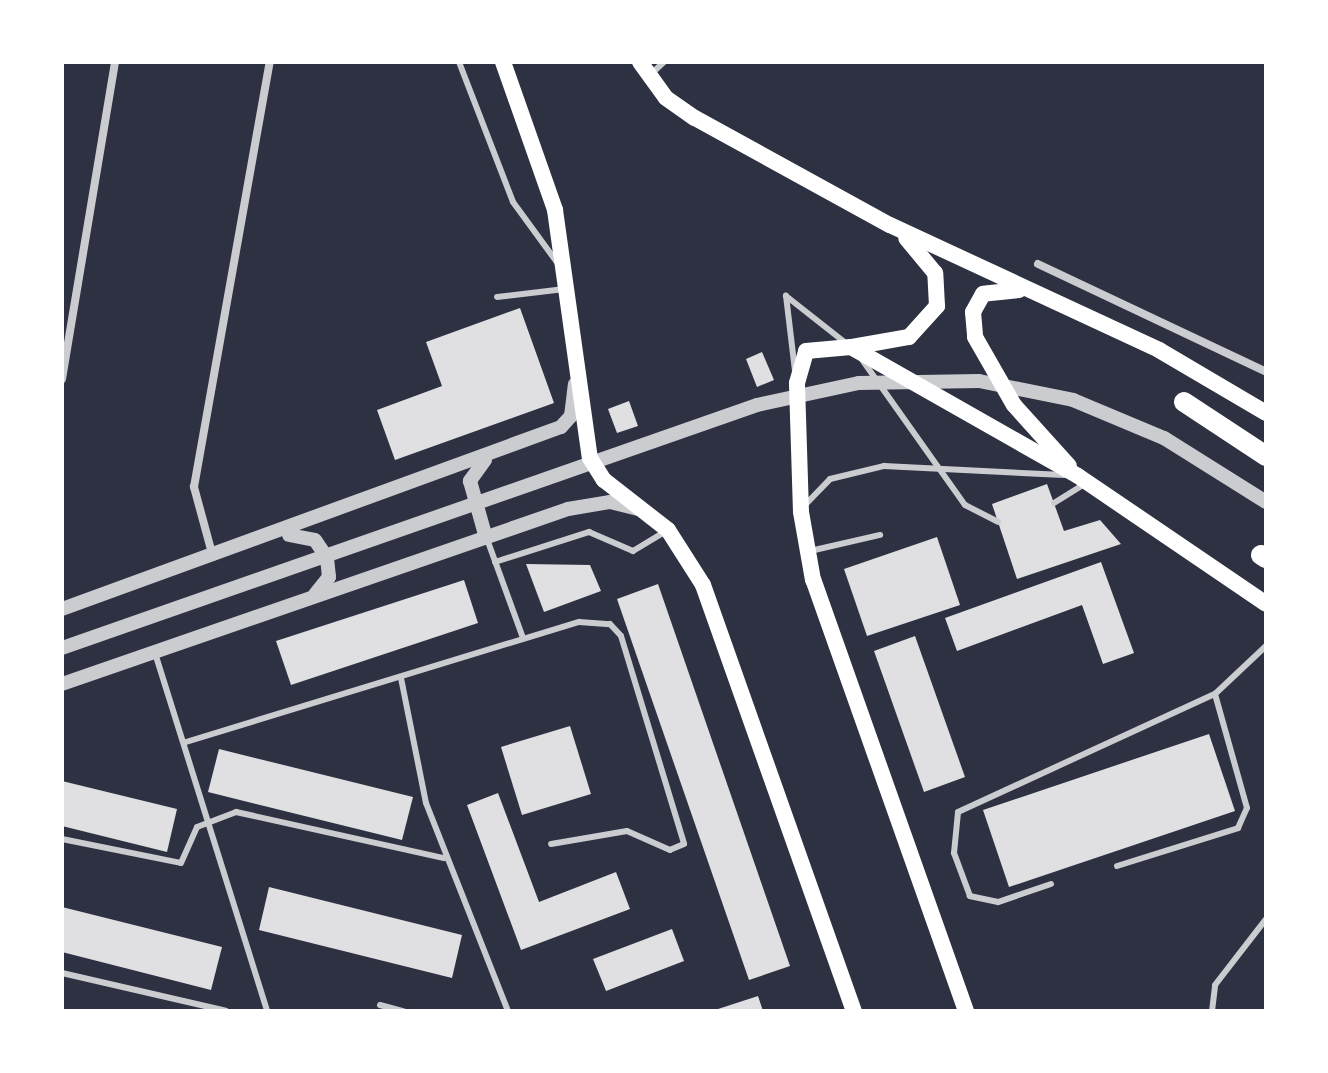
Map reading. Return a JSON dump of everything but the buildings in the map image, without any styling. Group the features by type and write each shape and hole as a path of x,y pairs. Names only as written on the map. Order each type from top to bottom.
{"main road":[{"path":"503,62 539,163 563,269 590,458 604,480 668,530 711,603 854,1011"},
{"path":"644,69 681,110 890,225 1159,350 1266,413"},
{"path":"890,225 930,263 937,306 909,337 806,351 797,383 801,512 807,552 966,1011"},
{"path":"1034,292 983,294 973,312 975,337 1014,405 1083,479"},
{"path":"851,347 1083,479 1266,604"},
{"path":"1184,402 1266,456"}],"street":[{"path":"62,379 115,62"},
{"path":"213,558 194,487 270,62"},
{"path":"1038,264 1266,372"},
{"path":"62,609 264,540 499,453 567,421 574,360"},
{"path":"62,648 757,405 859,383 979,381 1073,400 1164,438 1266,502"},
{"path":"486,538 470,481 475,467 499,453"},
{"path":"62,684 597,502 648,512"},
{"path":"264,540 306,535 327,558 329,577 320,592 290,607"}],"lane":[{"path":"459,62 513,202 563,269"},
{"path":"644,69 664,62"},
{"path":"497,297 565,289"},
{"path":"797,383 786,296 851,347 933,465 965,505 998,522"},
{"path":"801,512 830,479 884,466 933,465 1083,479"},
{"path":"1054,503 1083,479"},
{"path":"495,562 589,532 633,551 668,530"},
{"path":"807,552 880,535"},
{"path":"486,538 523,638"},
{"path":"186,742 579,622 617,630 685,831 679,849 627,831 551,844"},
{"path":"1051,884 998,902 970,896 954,853 958,812 1215,694 1266,646"},
{"path":"155,653 211,820 267,1011"},
{"path":"401,678 444,858 508,1011"},
{"path":"1117,866 1238,828 1247,808 1215,694"},
{"path":"62,839 181,863 197,827 236,812 444,858"},
{"path":"1212,1011 1215,985 1266,919"},
{"path":"62,973 226,1011"},
{"path":"380,1005 403,1011"}]}
